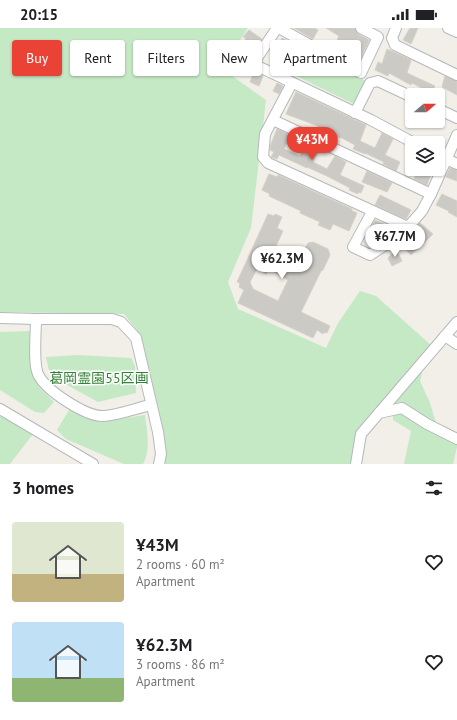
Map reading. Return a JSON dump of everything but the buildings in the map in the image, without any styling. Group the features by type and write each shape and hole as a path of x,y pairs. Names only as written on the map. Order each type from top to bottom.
{"street":[{"path":"362,28 378,36 361,73 278,28 253,64 405,138"},
{"path":"396,28 392,38 395,45 457,75"},
{"path":"448,28 457,32"},
{"path":"355,113 370,83 378,81 405,94"},
{"path":"292,83 266,134 263,158 268,163 372,212 408,227"},
{"path":"445,112 457,118"},
{"path":"273,120 431,194"},
{"path":"445,153 457,135"},
{"path":"445,159 457,164"},
{"path":"372,212 353,247 370,255 396,238 422,211 431,194 436,176"},
{"path":"0,318 112,319 122,322 136,338 158,432 161,454 159,464"},
{"path":"36,319 36,365 38,374 44,384 53,391 89,413 103,416 151,405"},
{"path":"356,464 361,434 457,322"},
{"path":"446,336 457,344"},
{"path":"379,413 402,408 427,424 457,439"},
{"path":"0,409 93,464"}],"green space":[{"path":"0,28 248,28 240,40 207,40 207,76 232,76 266,100 251,228 228,282 238,309 326,348 338,323 360,291 376,296 432,346 358,433 354,464 165,464 166,455 140,334 124,314 0,312"},
{"path":"296,76 356,76 368,82 356,105"},
{"path":"31,331 38,386 54,402 44,413 35,412 0,390 0,332"},
{"name":"葛岡霊園55区画","path":"78,355 131,358 135,366 136,393 98,402 58,380 49,370 46,357"},
{"path":"424,365 420,381 430,403 436,423 407,407 382,411"},
{"path":"69,410 85,418 100,422 145,415 148,447 143,464 124,464 66,439 57,430"},
{"path":"404,412 457,442 453,464 404,464 411,431 393,420 393,414"},
{"path":"0,416 33,434 10,464 0,464"}]}
